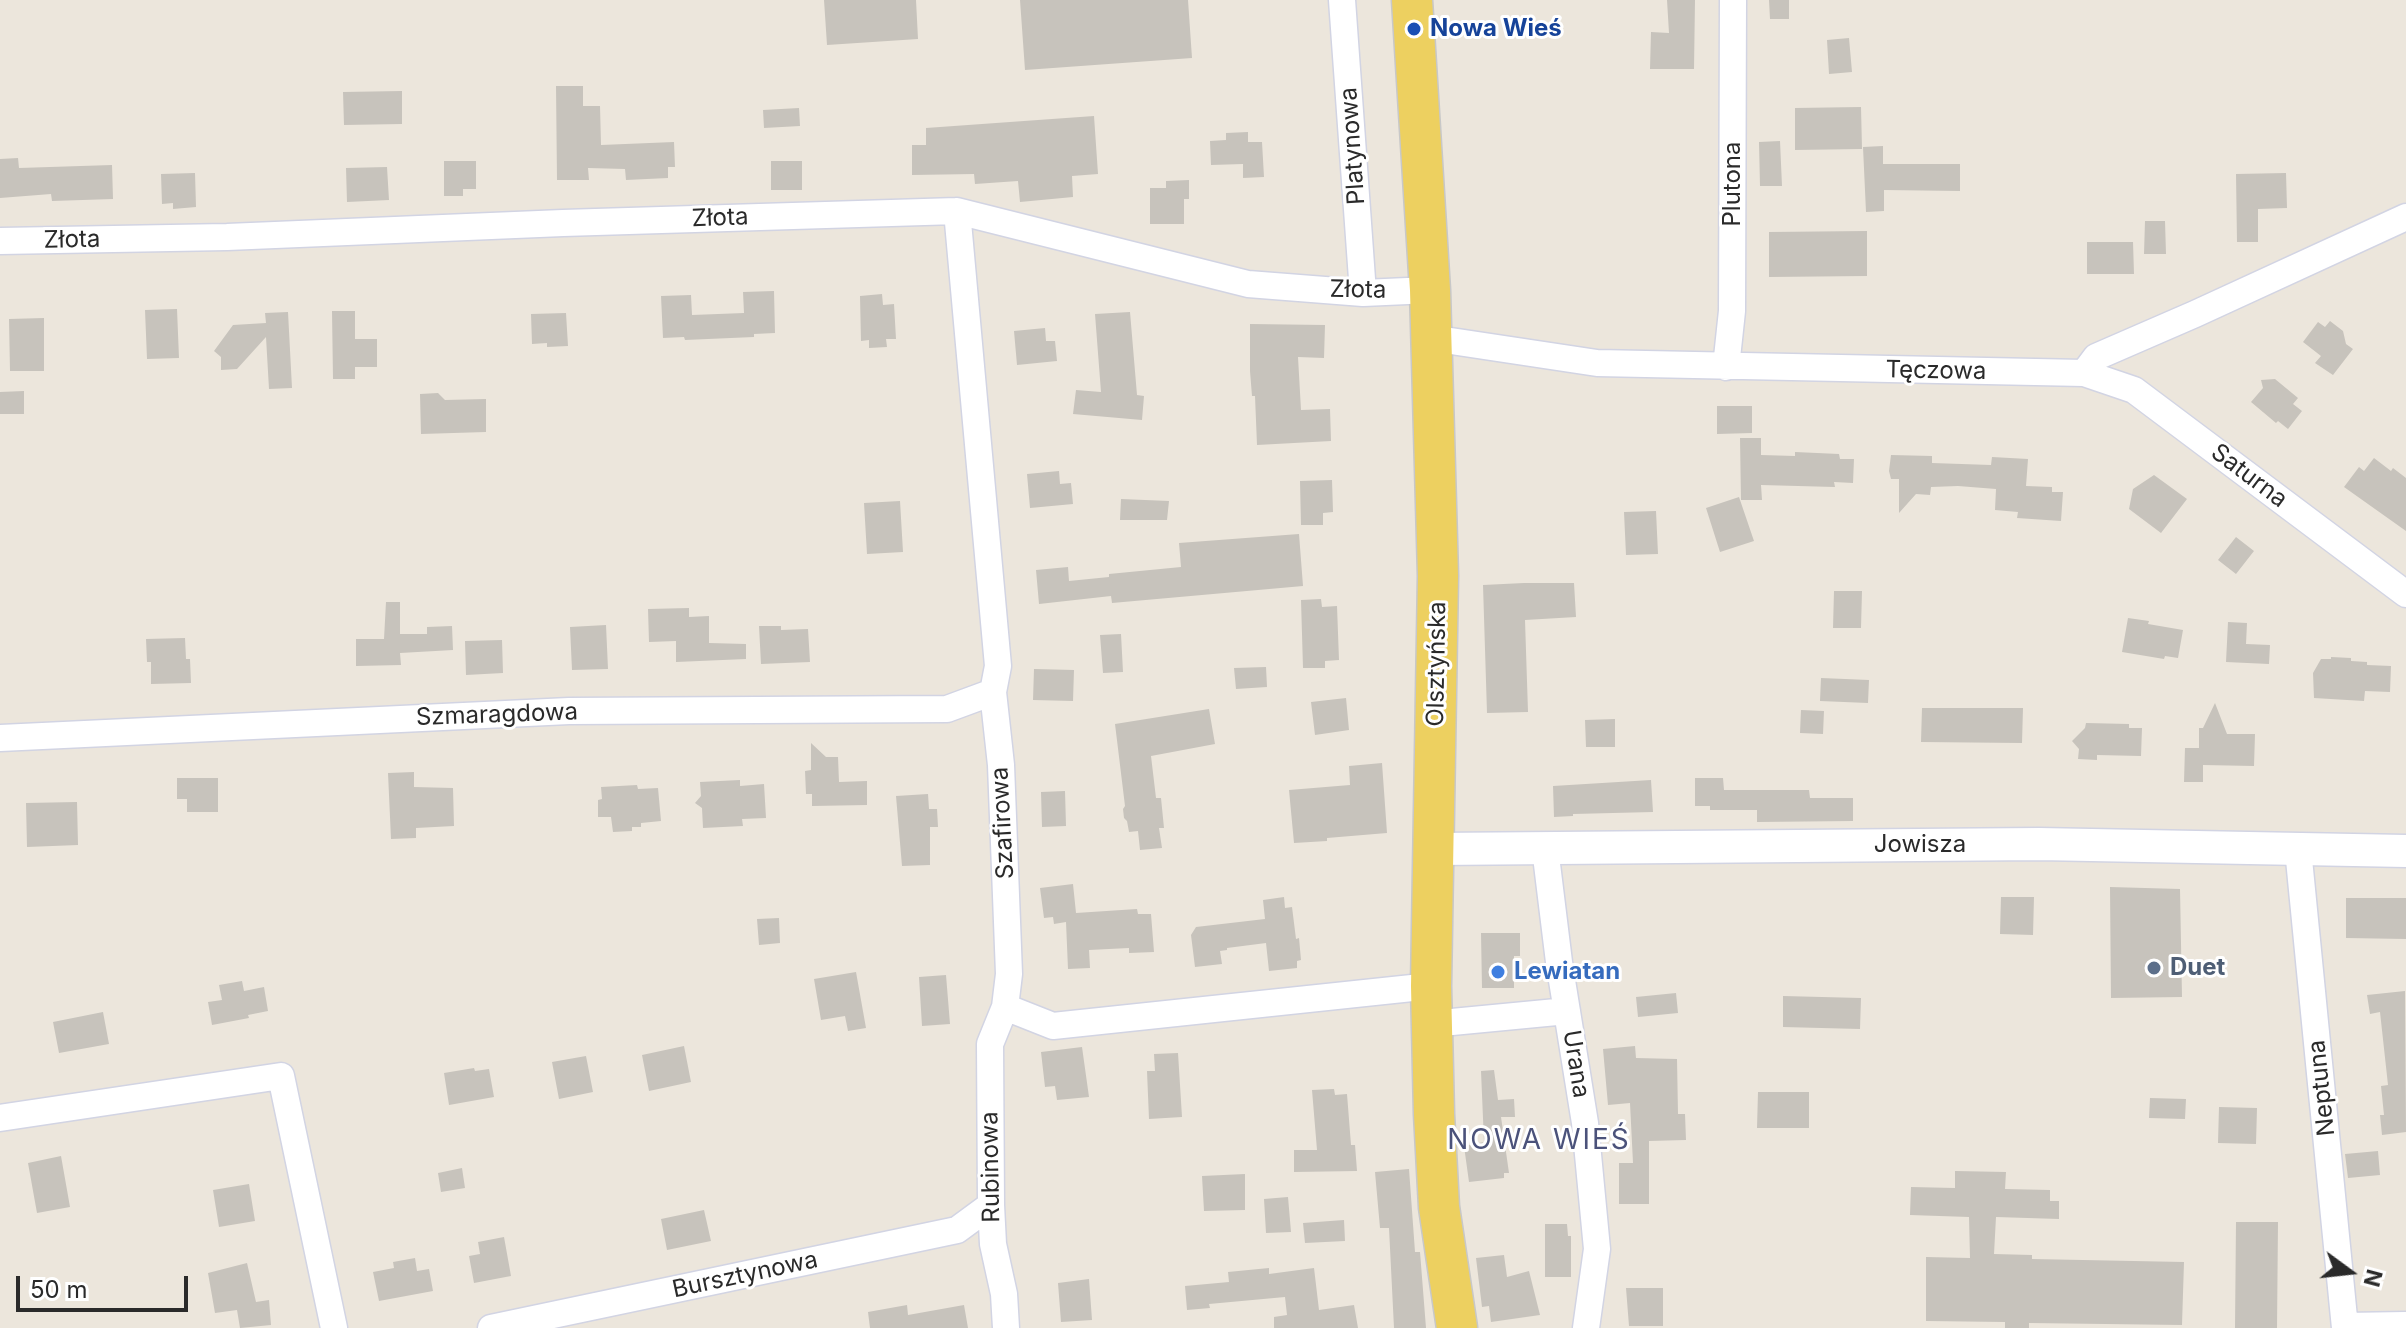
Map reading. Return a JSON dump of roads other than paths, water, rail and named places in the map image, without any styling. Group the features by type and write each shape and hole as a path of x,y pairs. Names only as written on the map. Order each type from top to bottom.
{"main road":[{"name":"Olsztyńska","path":"1412,0 1430,290 1438,576 1431,1005 1439,1207 1457,1328"}],"street":[{"name":"Platynowa","path":"1342,0 1363,293"},
{"name":"Plutona","path":"1726,367 1732,311 1733,0"},
{"name":"Złota","path":"0,241 227,237 957,211 1248,284 1363,293 1430,290"},
{"name":"Szafirowa","path":"957,211 998,666 993,692 1001,765 1005,866 1009,974 1005,1007"},
{"path":"2084,373 2096,357 2406,217"},
{"name":"Tęczowa","path":"1431,338 1597,363 2084,373"},
{"name":"Saturna","path":"2084,373 2134,390 2406,594"},
{"name":"Szmaragdowa","path":"0,738 569,711 947,709 993,692"},
{"name":"Jowisza","path":"1435,849 2039,844 2406,851"},
{"name":"Urana","path":"1545,848 1585,1123 1597,1249 1586,1328"},
{"name":"Neptuna","path":"2298,849 2345,1327"},
{"path":"1005,1007 1053,1026 1431,1005 1567,1011"},
{"name":"Rubinowa","path":"1005,1007 990,1044 993,1244 1004,1294 1006,1328"},
{"path":"0,1118 281,1076 334,1328"},
{"name":"Bursztynowa","path":"491,1328 957,1230 991,1205"},
{"path":"2345,1327 2406,1325"}],"place":[{"name":"Nowa Wieś","path":"1414,29"},
{"name":"Duet","path":"2154,968"},
{"name":"Lewiatan","path":"1498,972"}],"district":[{"name":"NOWA WIEŚ","path":"1539,1141"}]}
